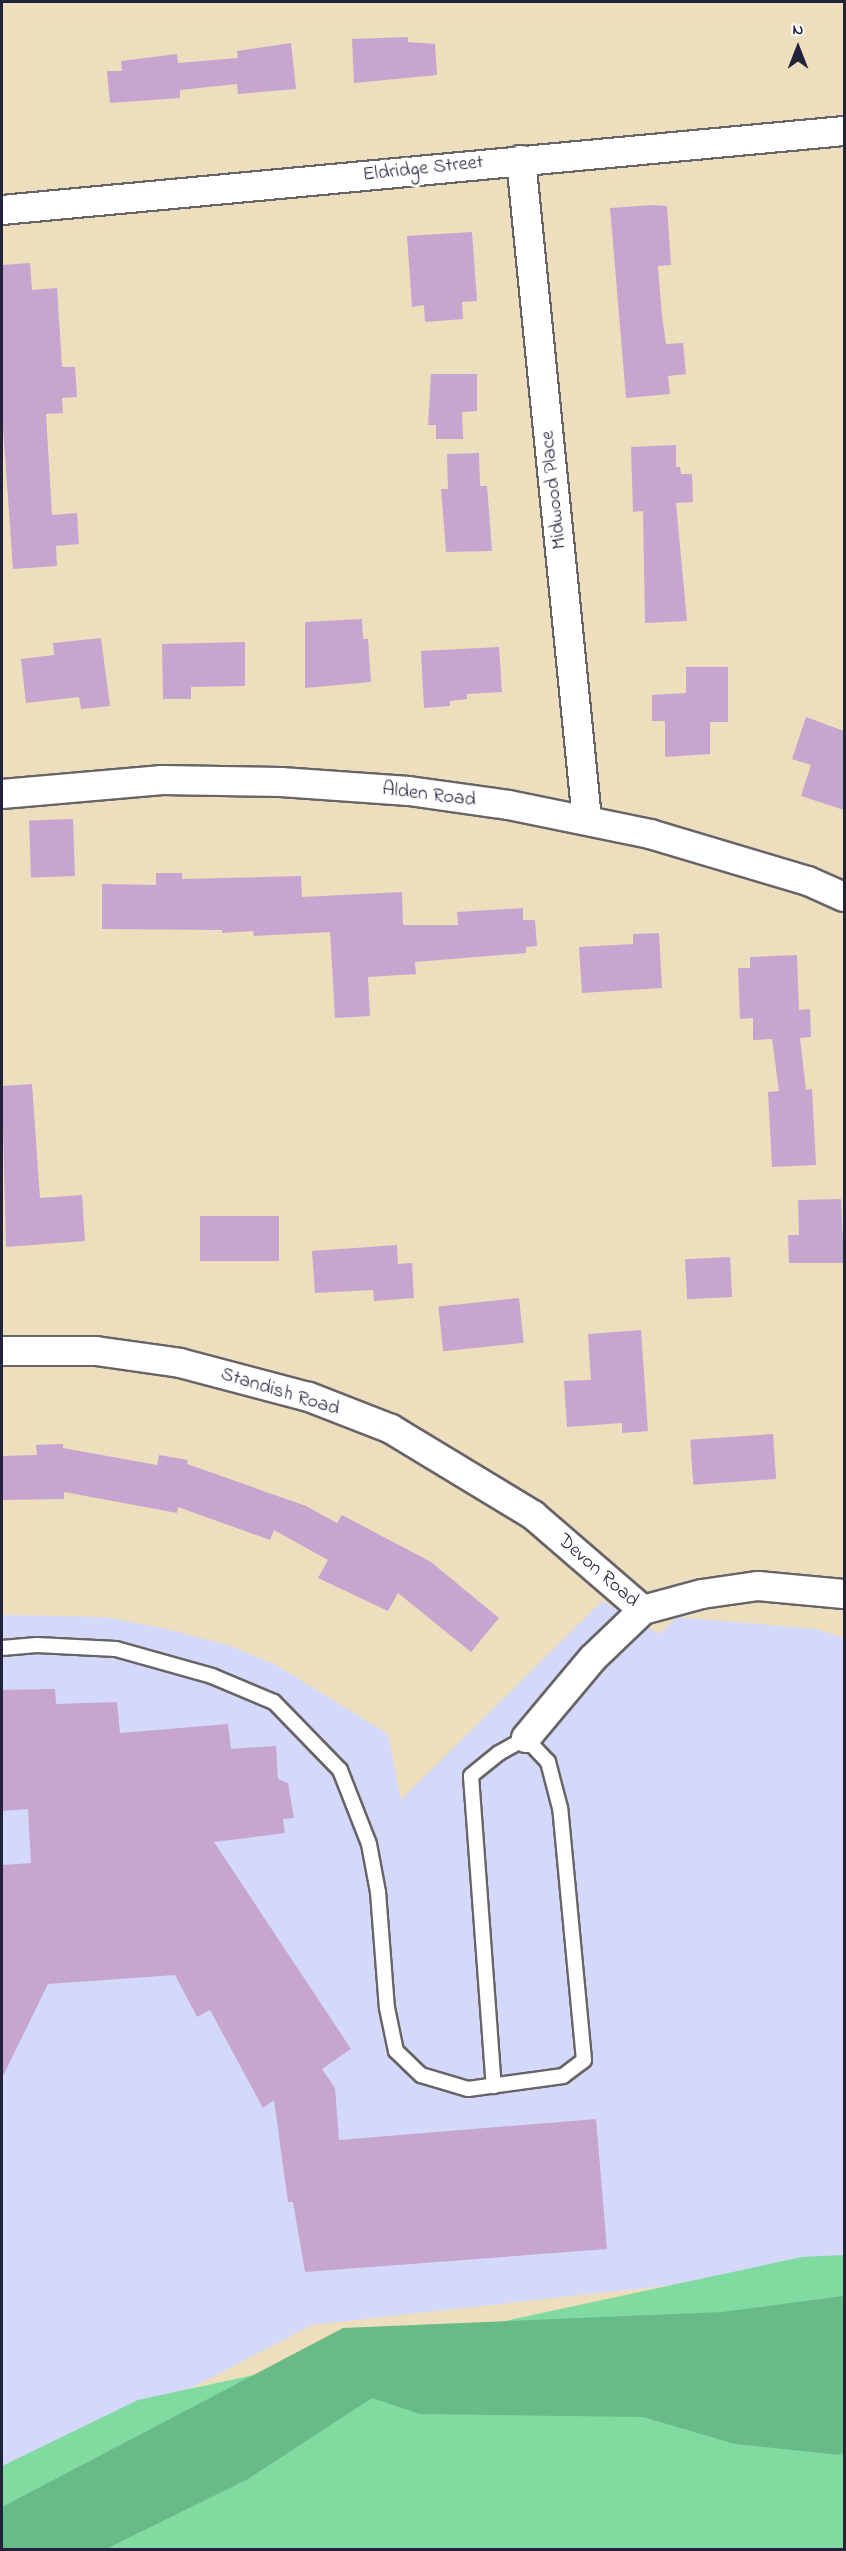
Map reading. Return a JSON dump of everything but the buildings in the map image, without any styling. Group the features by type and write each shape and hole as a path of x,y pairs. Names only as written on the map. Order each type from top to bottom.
{"street":[{"name":"Eldridge Street","path":"2,210 844,131"},
{"name":"Midwood Place","path":"521,160 587,820"},
{"name":"Alden Road","path":"2,794 162,780 281,782 409,791 587,820 650,834 808,881 844,897"},
{"name":"Standish Road","path":"2,1351 96,1351 159,1360 309,1397 391,1429 466,1471 533,1515"},
{"name":"Devon Road","path":"533,1515 643,1610 702,1594 758,1586 844,1594"},
{"path":"526,1738 593,1658 643,1610"}],"lane":[{"path":"2,1648 37,1645 116,1649 212,1676 274,1702 340,1770 369,1844 378,1893 387,2008 396,2051 421,2074 468,2089 494,2086 563,2076 584,2060 560,1808 548,1762 526,1738 499,1753 471,1776 494,2086"}],"shaded area":[{"path":"602,1601 660,1634 677,1617 816,1629 844,1638 844,2266 312,2325 2,2487 2,1615 104,1617 159,1627 228,1645 276,1665 388,1734 401,1800"}],"green space":[{"path":"844,2255 844,2549 2,2549 2,2466 138,2400 802,2257"},
{"path":"844,2296 844,2453 839,2455 735,2444 643,2417 420,2414 372,2398 248,2479 106,2549 2,2549 2,2507 343,2328 722,2312"}]}
